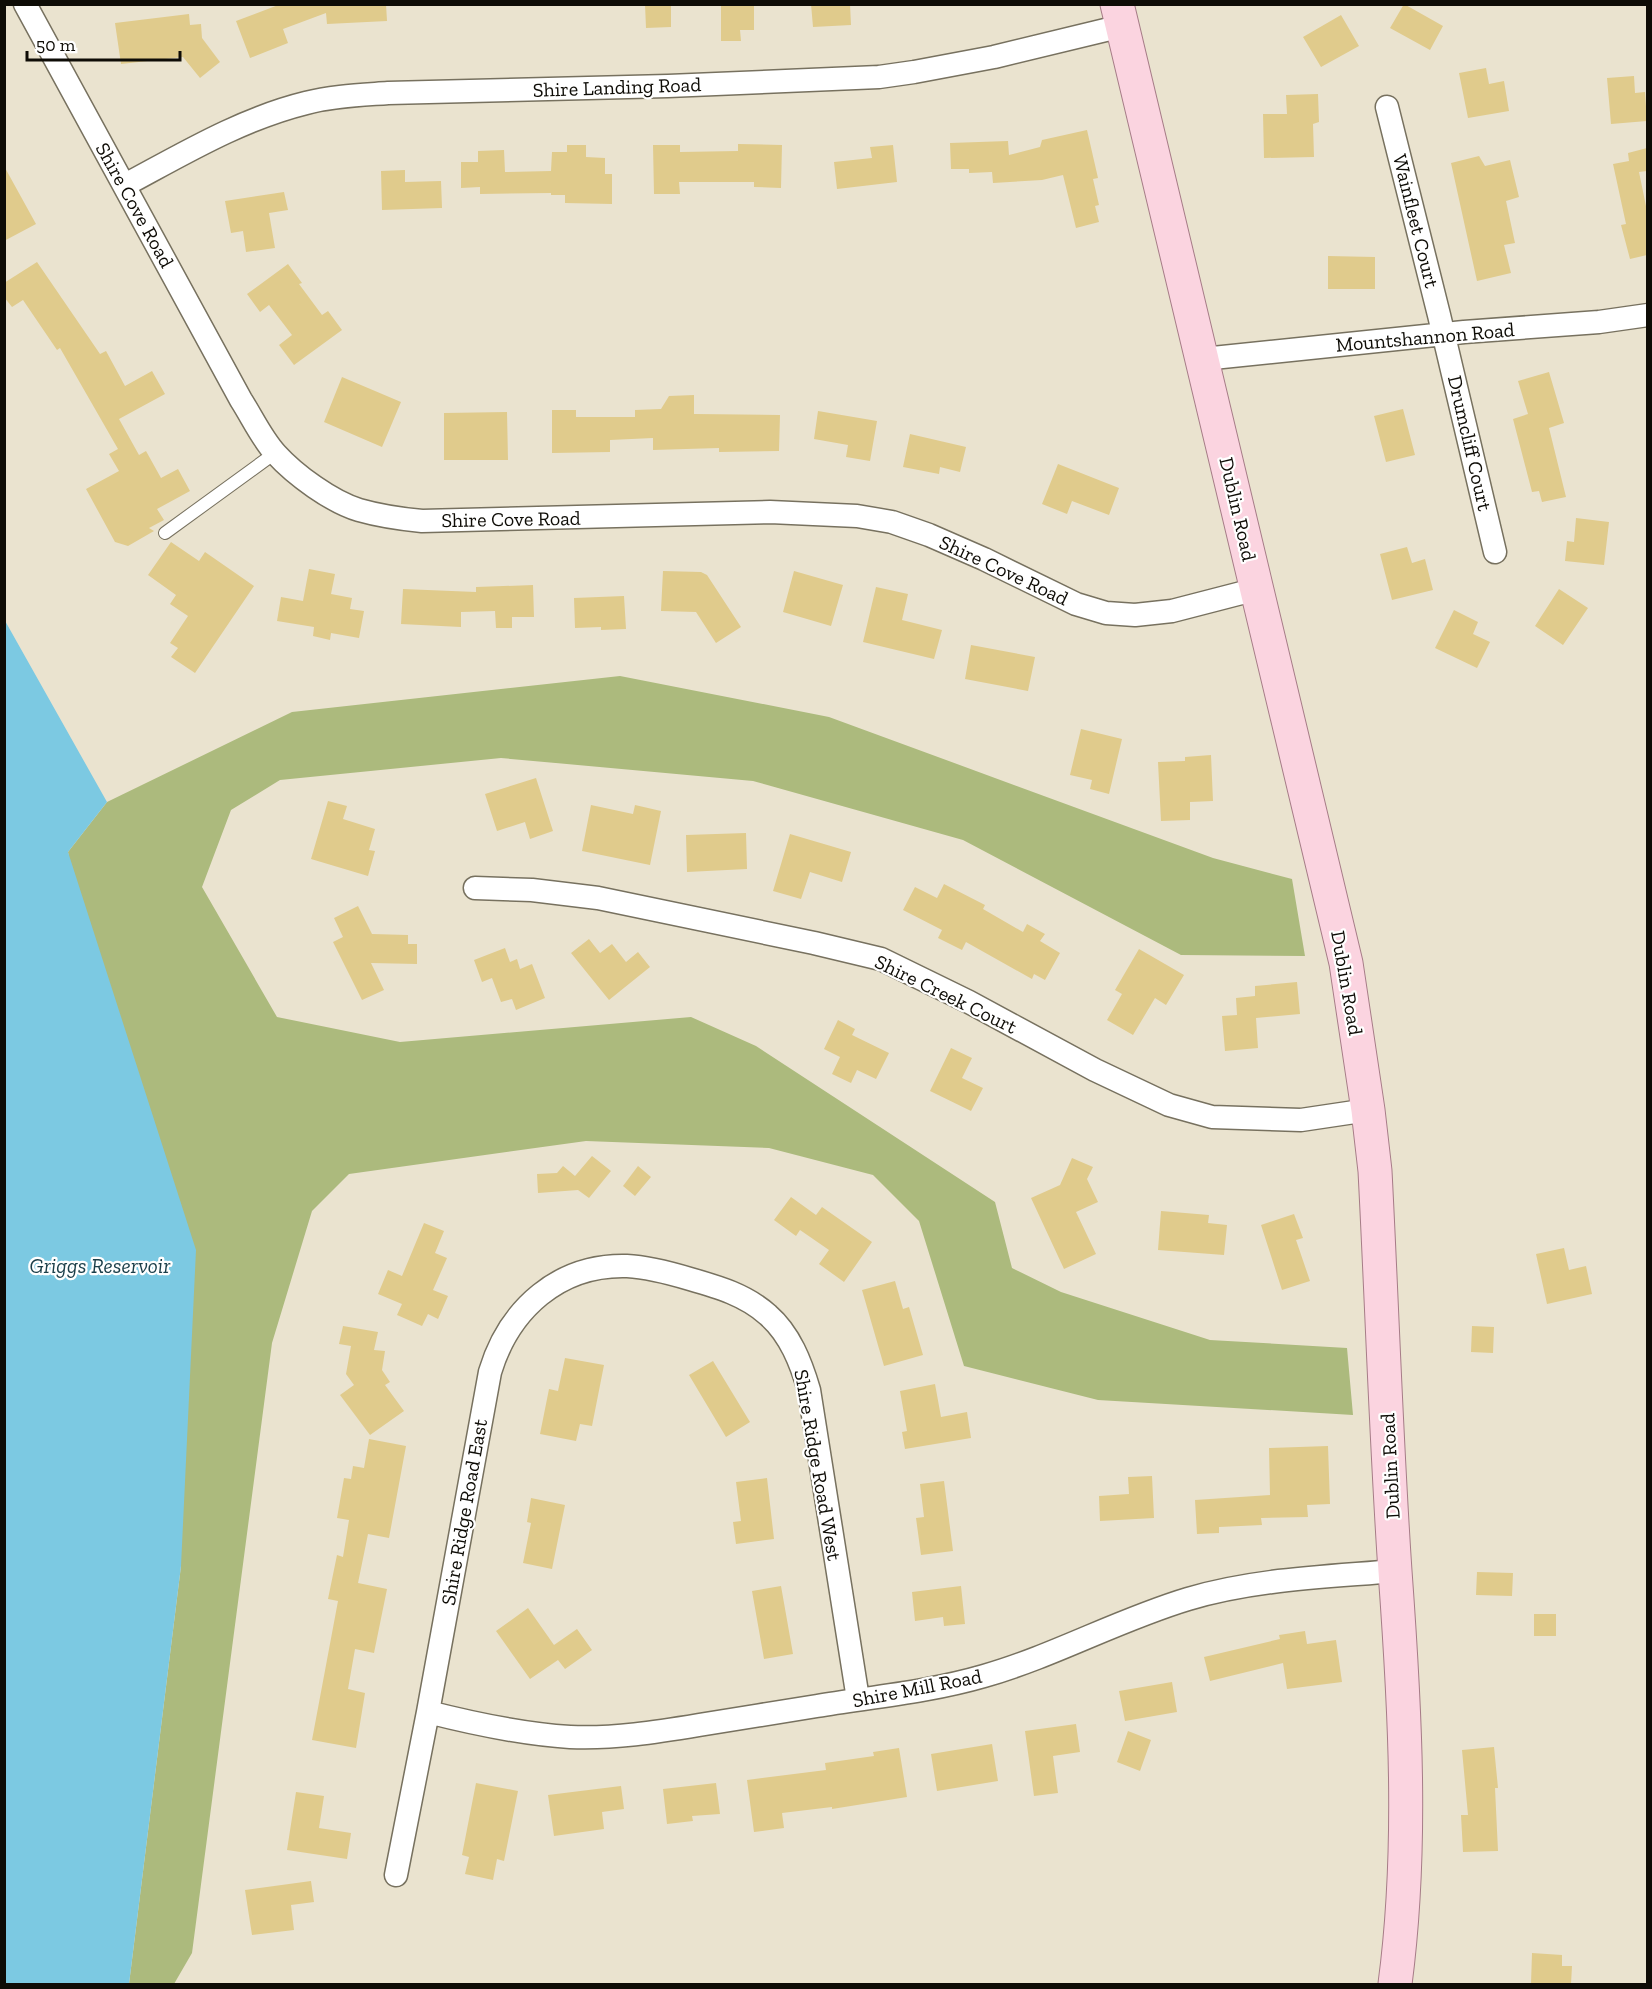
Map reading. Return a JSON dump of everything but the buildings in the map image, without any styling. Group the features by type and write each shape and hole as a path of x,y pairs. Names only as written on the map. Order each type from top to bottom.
{"main road":[{"name":"Dublin Road","path":"1120,15 1346,963 1368,1110 1375,1171 1395,1570 1402,1650 1406,1797 1404,1870 1395,1984"}],"street":[{"name":"Shire Cove Road","path":"25,4 241,400 275,453 301,476 331,497 357,510 422,521 770,512 857,516 892,522 929,535 1076,604 1106,613 1135,615 1172,611 1257,589"},
{"name":"Shire Landing Road","path":"125,185 197,146 250,122 306,103 388,93 668,86 879,77 994,57 1120,15"},
{"name":"Wainfleet Court","path":"1387,107 1444,334"},
{"name":"Mountshannon Road","path":"1203,359 1444,334 1599,322 1647,315"},
{"name":"Drumcliff Court","path":"1444,334 1495,552"},
{"name":"Shire Creek Court","path":"475,888 532,890 598,898 881,959 969,1002 1095,1070 1169,1105 1212,1117 1301,1120 1368,1110"},
{"name":"Shire Ridge Road East","path":"396,1875 495,1354 514,1319 529,1304 561,1282 600,1268 628,1266 666,1272"},
{"name":"Shire Ridge Road West","path":"666,1272 722,1288 749,1300 769,1315 795,1350 808,1390 858,1699"},
{"name":"Shire Mill Road","path":"428,1712 527,1733 572,1737 618,1736 681,1728 923,1690 981,1677 1033,1661 1187,1599 1222,1590 1395,1570"}],"lane":[{"path":"165,533 275,453"}],"green space":[{"path":"620,676 829,717 1213,858 1292,879 1305,956 1181,955 963,840 753,781 501,758 280,780 231,810 202,887 277,1017 400,1042 691,1017 756,1046 995,1202 1012,1268 1061,1292 1210,1340 1347,1348 1353,1415 1098,1400 964,1366 919,1221 873,1175 769,1148 586,1141 349,1174 312,1211 272,1343 192,1953 174,1984 129,1984 181,1566 68,852 107,802 292,712"}],"water":[{"name":"Griggs Reservoir","path":"4,619 107,802 68,852 196,1250 181,1566 129,1984 5,1984"}]}
